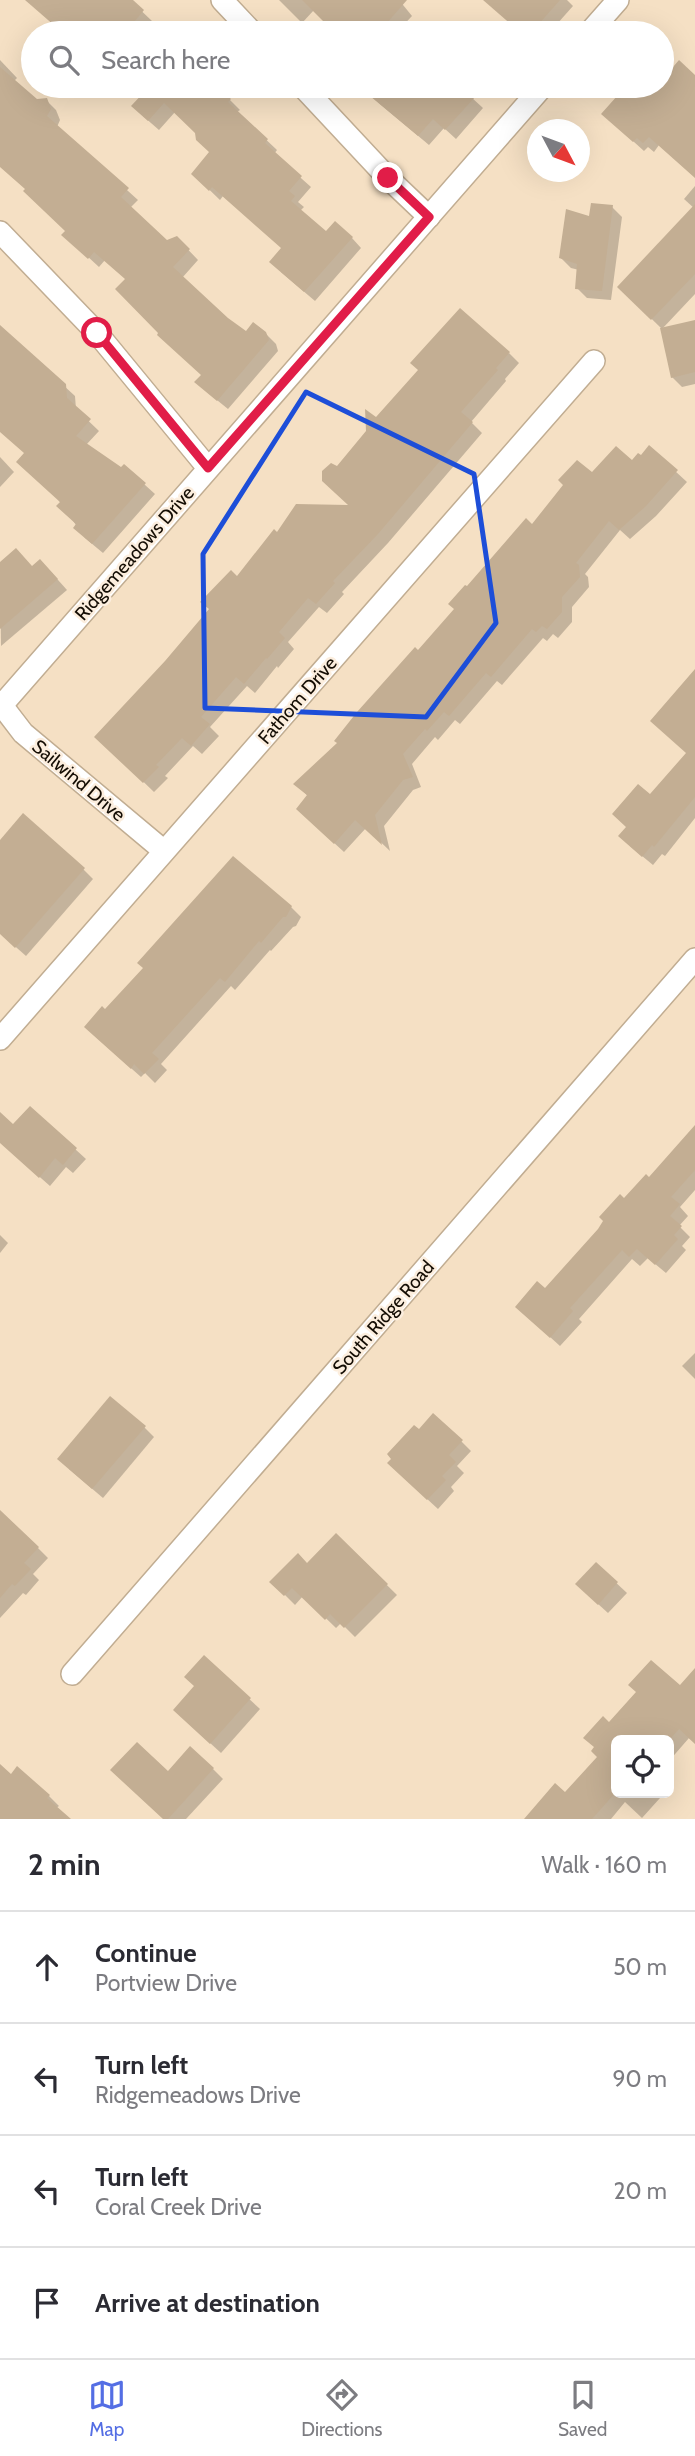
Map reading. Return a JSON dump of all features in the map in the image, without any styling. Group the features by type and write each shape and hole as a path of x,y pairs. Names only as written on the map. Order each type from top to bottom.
{"street":[{"path":"222,0 242,21"},
{"path":"600,21 618,0"},
{"path":"313,98 388,178 429,217"},
{"name":"Ridgemeadows Drive","path":"1,704 533,98"},
{"path":"0,232 97,333 208,468"},
{"name":"Fathom Drive","path":"0,1039 594,361"},
{"name":"Sailwind Drive","path":"1,704 23,733 164,851"},
{"name":"South Ridge Road","path":"72,1674 695,959"}],"highlighted area":[{"path":"306,392 474,474 496,623 426,717 205,708 203,554"}],"building":[{"path":"25,0 133,0 144,10 135,21 49,21"},
{"path":"302,0 407,0 389,21 323,21"},
{"path":"483,0 560,0 542,21 507,21"},
{"path":"679,60 695,75 695,178 649,137 643,143 637,138 633,142 601,114 615,98 674,98 674,66"},
{"path":"0,67 21,85 21,98 47,98 51,109 47,116 129,188 121,197 167,240 177,236 190,249 173,267 228,318 246,331 253,322 266,332 269,340 217,401 194,382 201,375 157,335 115,289 125,279 94,252 88,259 61,235 65,231 0,167"},
{"path":"139,98 230,98 228,102 268,139 265,143 302,176 289,191 295,196 291,201 326,231 335,221 353,237 304,292 269,262 281,248 212,187 209,191 191,174 209,152 196,140 195,133 164,103 148,121 131,106"},
{"path":"372,98 474,98 445,130 433,119 418,136"},
{"path":"591,203 613,205 602,291 575,289 577,264 559,258 566,209 589,216"},
{"path":"695,204 695,274 651,320 617,287"},
{"path":"460,308 510,352 461,412 473,422 378,534 333,581 335,583 316,604 308,598 279,632 285,638 244,684 236,677 201,717 210,724 191,746 182,738 143,783 94,737 209,609 200,602 231,570 237,576 274,529 277,532 296,504 348,505 322,481 322,471 331,463 337,466 366,431 365,409 376,417 418,370 410,363"},
{"path":"695,320 695,372 671,378 660,328"},
{"path":"0,325 66,384 67,398 91,419 76,436 121,467 124,464 146,483 92,544 73,528 76,524 56,506 60,502 16,462 24,453 0,432"},
{"path":"649,445 678,470 646,506 619,530 609,521 576,563 579,565 580,577 562,597 562,612 547,629 542,626 536,632 532,629 491,677 486,673 449,716 444,712 403,754 413,777 403,780 375,815 382,845 355,820 334,844 296,809 307,795 293,784 337,743 334,741 357,712 415,647 418,650 454,609 448,604 526,518 532,524 563,485 558,480 577,460 592,472 616,446 632,460 638,453 641,455"},
{"path":"16,548 32,566 40,559 58,579 0,629 0,562"},
{"path":"695,669 695,797 654,847 652,845 642,857 618,836 626,827 612,814 638,784 650,794 686,753 650,721"},
{"path":"23,813 85,868 15,948 0,934 0,840"},
{"path":"233,856 292,906 286,917 283,917 261,943 259,941 225,982 220,978 152,1053 159,1059 144,1074 134,1064 131,1069 84,1027 102,1006 105,1009 143,968 137,963"},
{"path":"30,1106 77,1148 63,1165 55,1158 39,1178 0,1143 0,1112 13,1124"},
{"path":"695,1125 695,1170 671,1197 680,1204 670,1216 682,1226 674,1235 678,1239 655,1265 637,1249 629,1257 622,1250 570,1308 573,1311 550,1338 515,1307 537,1281 545,1288 598,1229 603,1221 599,1217 620,1194 624,1198 646,1174 649,1177"},
{"path":"110,1396 146,1426 92,1489 57,1459"},
{"path":"433,1413 463,1440 449,1455 456,1462 442,1476 446,1480 427,1500 387,1463 391,1459 387,1454 414,1425 419,1429"},
{"path":"0,1510 39,1547 24,1563 31,1569 0,1598"},
{"path":"336,1533 388,1584 344,1628 330,1614 325,1620 292,1588 284,1596 269,1582 298,1553 307,1563"},
{"path":"596,1562 618,1582 598,1605 575,1584"},
{"path":"204,1655 251,1698 210,1744 173,1710 194,1686 184,1677"},
{"path":"651,1660 680,1685 695,1668 695,1744 679,1729 674,1735 611,1735 611,1798 592,1819 524,1819 555,1783 565,1792 597,1757 591,1751 594,1747 583,1738 603,1716 609,1722 636,1692 628,1685"},
{"path":"137,1742 168,1771 190,1746 214,1768 168,1819 163,1819 110,1770"},
{"path":"0,1764 11,1774 17,1766 50,1795 47,1798 71,1819 0,1819"}],"route":[{"path":"97,333 208,468 429,217 388,178"}]}
